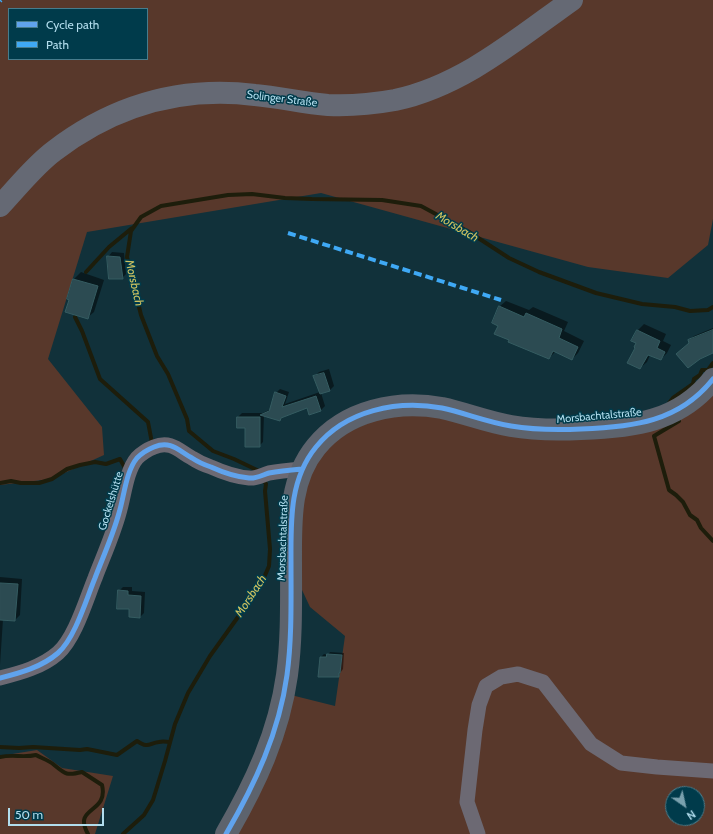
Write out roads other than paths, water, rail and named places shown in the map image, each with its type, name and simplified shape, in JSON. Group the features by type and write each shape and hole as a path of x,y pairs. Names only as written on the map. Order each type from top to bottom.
{"main road":[{"name":"Solinger Straße","path":"0,206 53,152 87,129 107,118 133,107 181,95 224,92 348,105 393,100 412,96 447,83 470,71 572,0"},
{"name":"Morsbachtalstraße","path":"226,834 247,797 264,758 275,729 282,702 289,653 292,516 294,492 302,469 317,446 334,430 356,417 386,407 411,405 438,408 510,426 541,430 623,426 650,421 674,412 697,396 713,379"}],"street":[{"name":"Gockelshütte","path":"0,678 22,672 52,658 59,652 68,640 76,625 112,534 119,515 130,471 137,458 154,447 167,444 174,446 193,459 212,468 241,477 250,478 302,469"},
{"path":"478,834 467,802 475,730 479,705 486,686 501,677 518,674 543,682 591,744 621,763 713,771"}],"waterway":[{"name":"Morsbach","path":"259,471 213,451 189,431 187,419 168,374 157,356 141,315 127,257 131,231 141,217 161,206 228,195 252,194 285,198 382,200 421,206 469,232 509,258 539,272 596,293 642,304 675,307 690,311 708,310 713,307"},
{"path":"86,272 109,247 132,228"},
{"path":"75,317 82,331 100,379 148,422 152,443 150,444"},
{"path":"669,403 673,398 693,384 694,379 700,375 702,370 708,370 713,363"},
{"path":"679,421 654,436 669,490 683,502 690,515 697,520 701,528 713,541"},
{"path":"0,483 11,481 21,483 39,483 52,479 67,469 95,462 106,464 120,459 125,468 127,465"},
{"name":"Morsbach","path":"123,834 144,815 153,800 175,724 188,693 210,656 263,580 269,566 270,549 265,491 266,484 263,479"},
{"path":"0,747 87,749 117,755 137,741 144,745 170,742"},
{"path":"0,757 36,755 66,773 72,774 82,772 102,785 103,794 101,801 87,814 84,819 84,825 88,834"}]}
